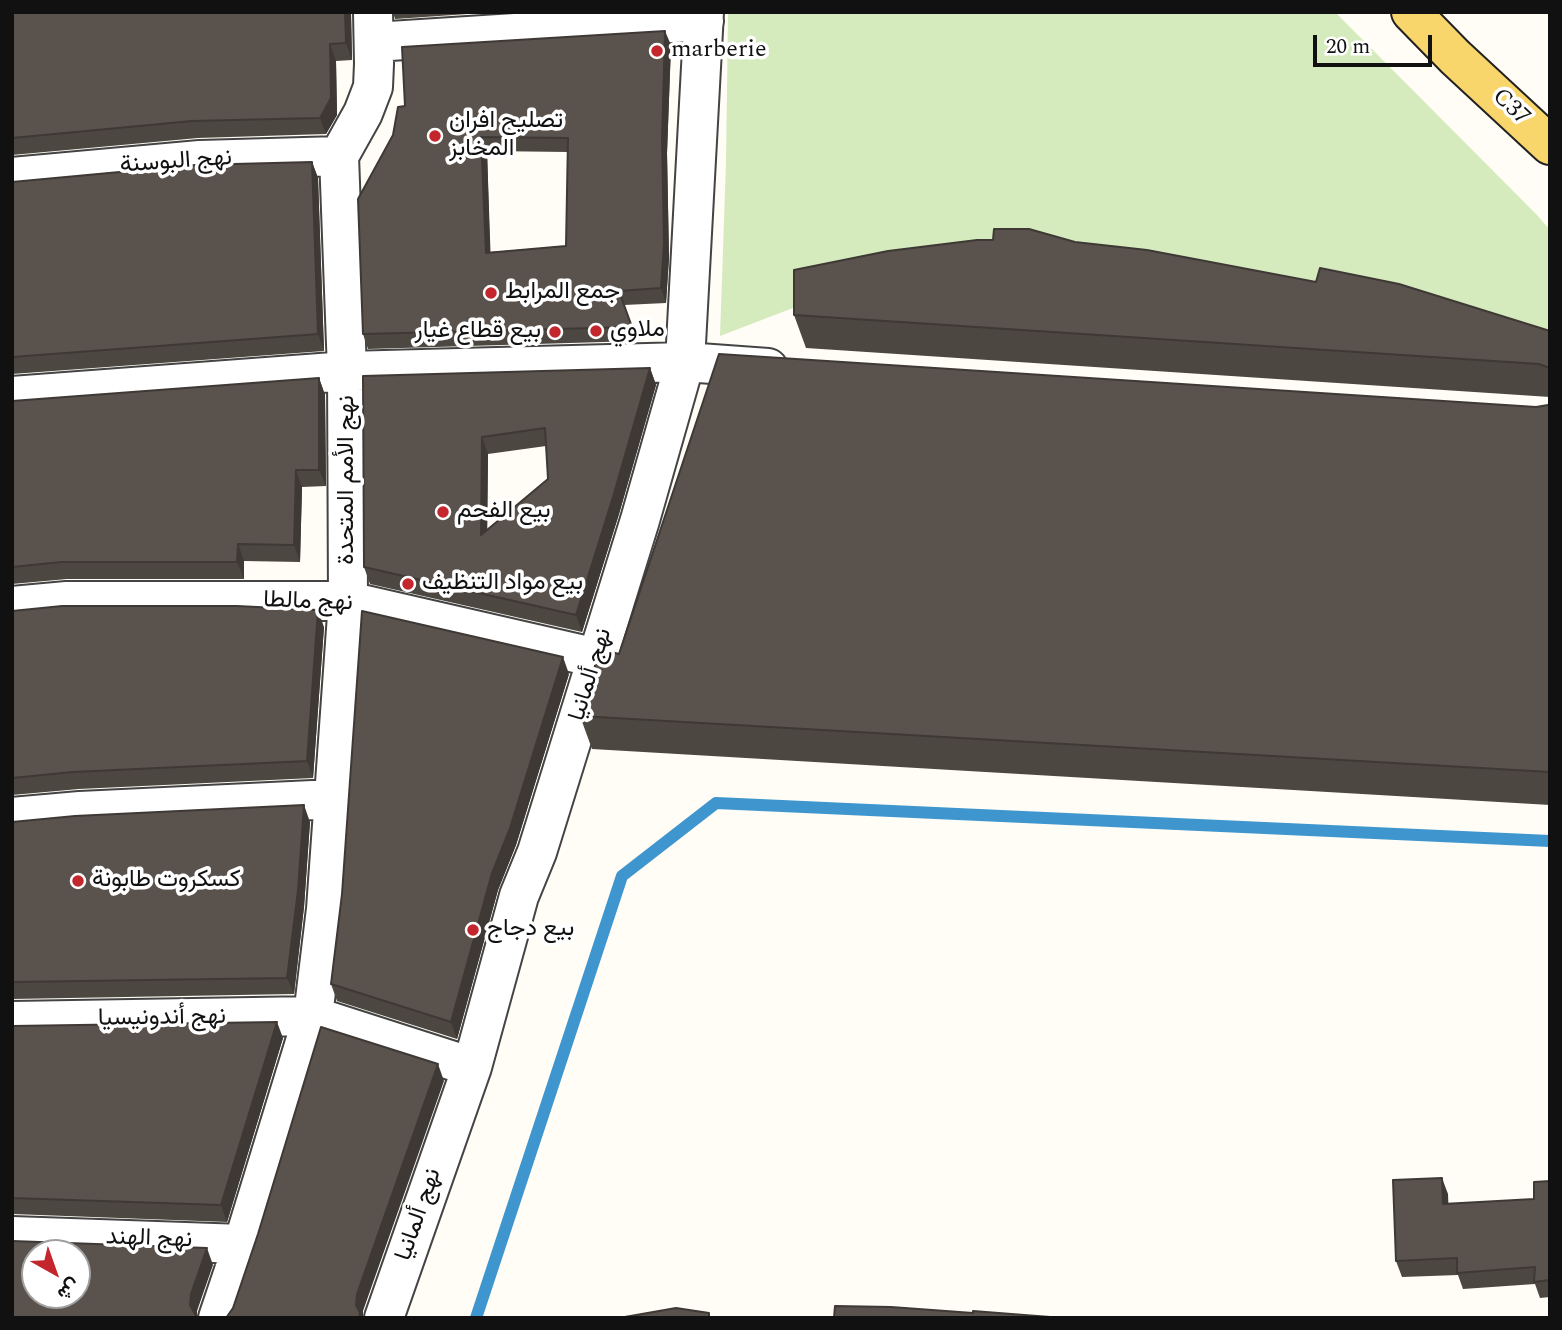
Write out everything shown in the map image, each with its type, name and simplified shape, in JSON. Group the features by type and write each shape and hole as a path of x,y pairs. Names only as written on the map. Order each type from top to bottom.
{"main road":[{"name":"C37","path":"1411,12 1550,145"}],"street":[{"path":"339,156 363,113 373,88 373,27 704,16"},
{"name":"نهج ألمانيا","path":"384,1318 472,1067 519,896 537,852 640,520 685,362 704,16"},
{"name":"نهج البوسنة","path":"12,177 200,160 339,156"},
{"name":"نهج الأمم المتحدة","path":"218,1318 313,1016 326,909 348,601 347,371 339,156"},
{"path":"12,396 347,371 685,362 796,370"},
{"name":"نهج مالطا","path":"12,606 67,601 348,601 597,658"},
{"path":"12,817 80,811 334,799"},
{"name":"نهج أندونيسيا","path":"12,1021 313,1016 472,1067"},
{"name":"نهج الهند","path":"12,1236 243,1244"}],"green space":[{"path":"728,12 1335,12 1550,230 1550,361 806,303 720,336"}],"building":[{"path":"12,12 345,12 346,43 330,44 331,98 320,118 192,121 12,138"},
{"path":"665,31 662,139 664,243 661,288 619,291 632,327 363,334 358,199 393,135 398,107 405,106 402,47","holes":["481,137 568,138 566,246 486,253"]},
{"path":"312,162 318,334 12,357 12,182 195,165"},
{"path":"994,229 1029,229 1075,242 1147,250 1316,282 1320,268 1399,284 1550,331 1550,368 1539,364 794,315 794,270 888,251 993,240"},
{"path":"719,354 1536,407 1550,403 1550,772 580,716 600,649 619,654"},
{"path":"650,368 576,615 364,567 363,376","holes":["545,428 548,479 481,535 482,437"]},
{"path":"319,378 319,470 296,470 294,545 238,544 237,562 61,562 12,567 12,401"},
{"path":"62,606 237,606 318,610 307,761 73,772 12,778 12,611"},
{"path":"362,611 563,657 510,828 492,873 451,1022 331,984 342,894"},
{"path":"304,805 298,890 287,978 12,982 12,822 75,816"},
{"path":"277,1022 221,1205 12,1198 12,1026"},
{"path":"321,1027 438,1064 357,1294 359,1318 226,1318 233,1308 258,1234"},
{"path":"1442,1178 1443,1204 1534,1199 1534,1182 1550,1181 1550,1280 1534,1282 1535,1267 1457,1273 1457,1258 1396,1261 1393,1180"},
{"path":"12,1241 21,1241 21,1309 91,1309 91,1244 207,1248 191,1294 190,1305 199,1318 12,1318"},
{"path":"835,1306 973,1311 1063,1318 834,1318"},
{"path":"676,1308 709,1313 709,1318 619,1318"}],"waterway":[{"path":"476,1318 622,876 716,803 1550,841"}],"place":[{"name":"marberie","path":"657,51"},
{"name":"تصليح افران المخابز","path":"435,136"},
{"name":"جمع المرابط","path":"491,293"},
{"name":"ملاوي","path":"596,331"},
{"name":"بيع قطاع غيار","path":"555,332"},
{"name":"بيع الفحم","path":"443,512"},
{"name":"بيع مواد التنظيف","path":"408,584"},
{"name":"كسكروت طابونة","path":"78,881"},
{"name":"بيع دجاج","path":"473,930"}]}
